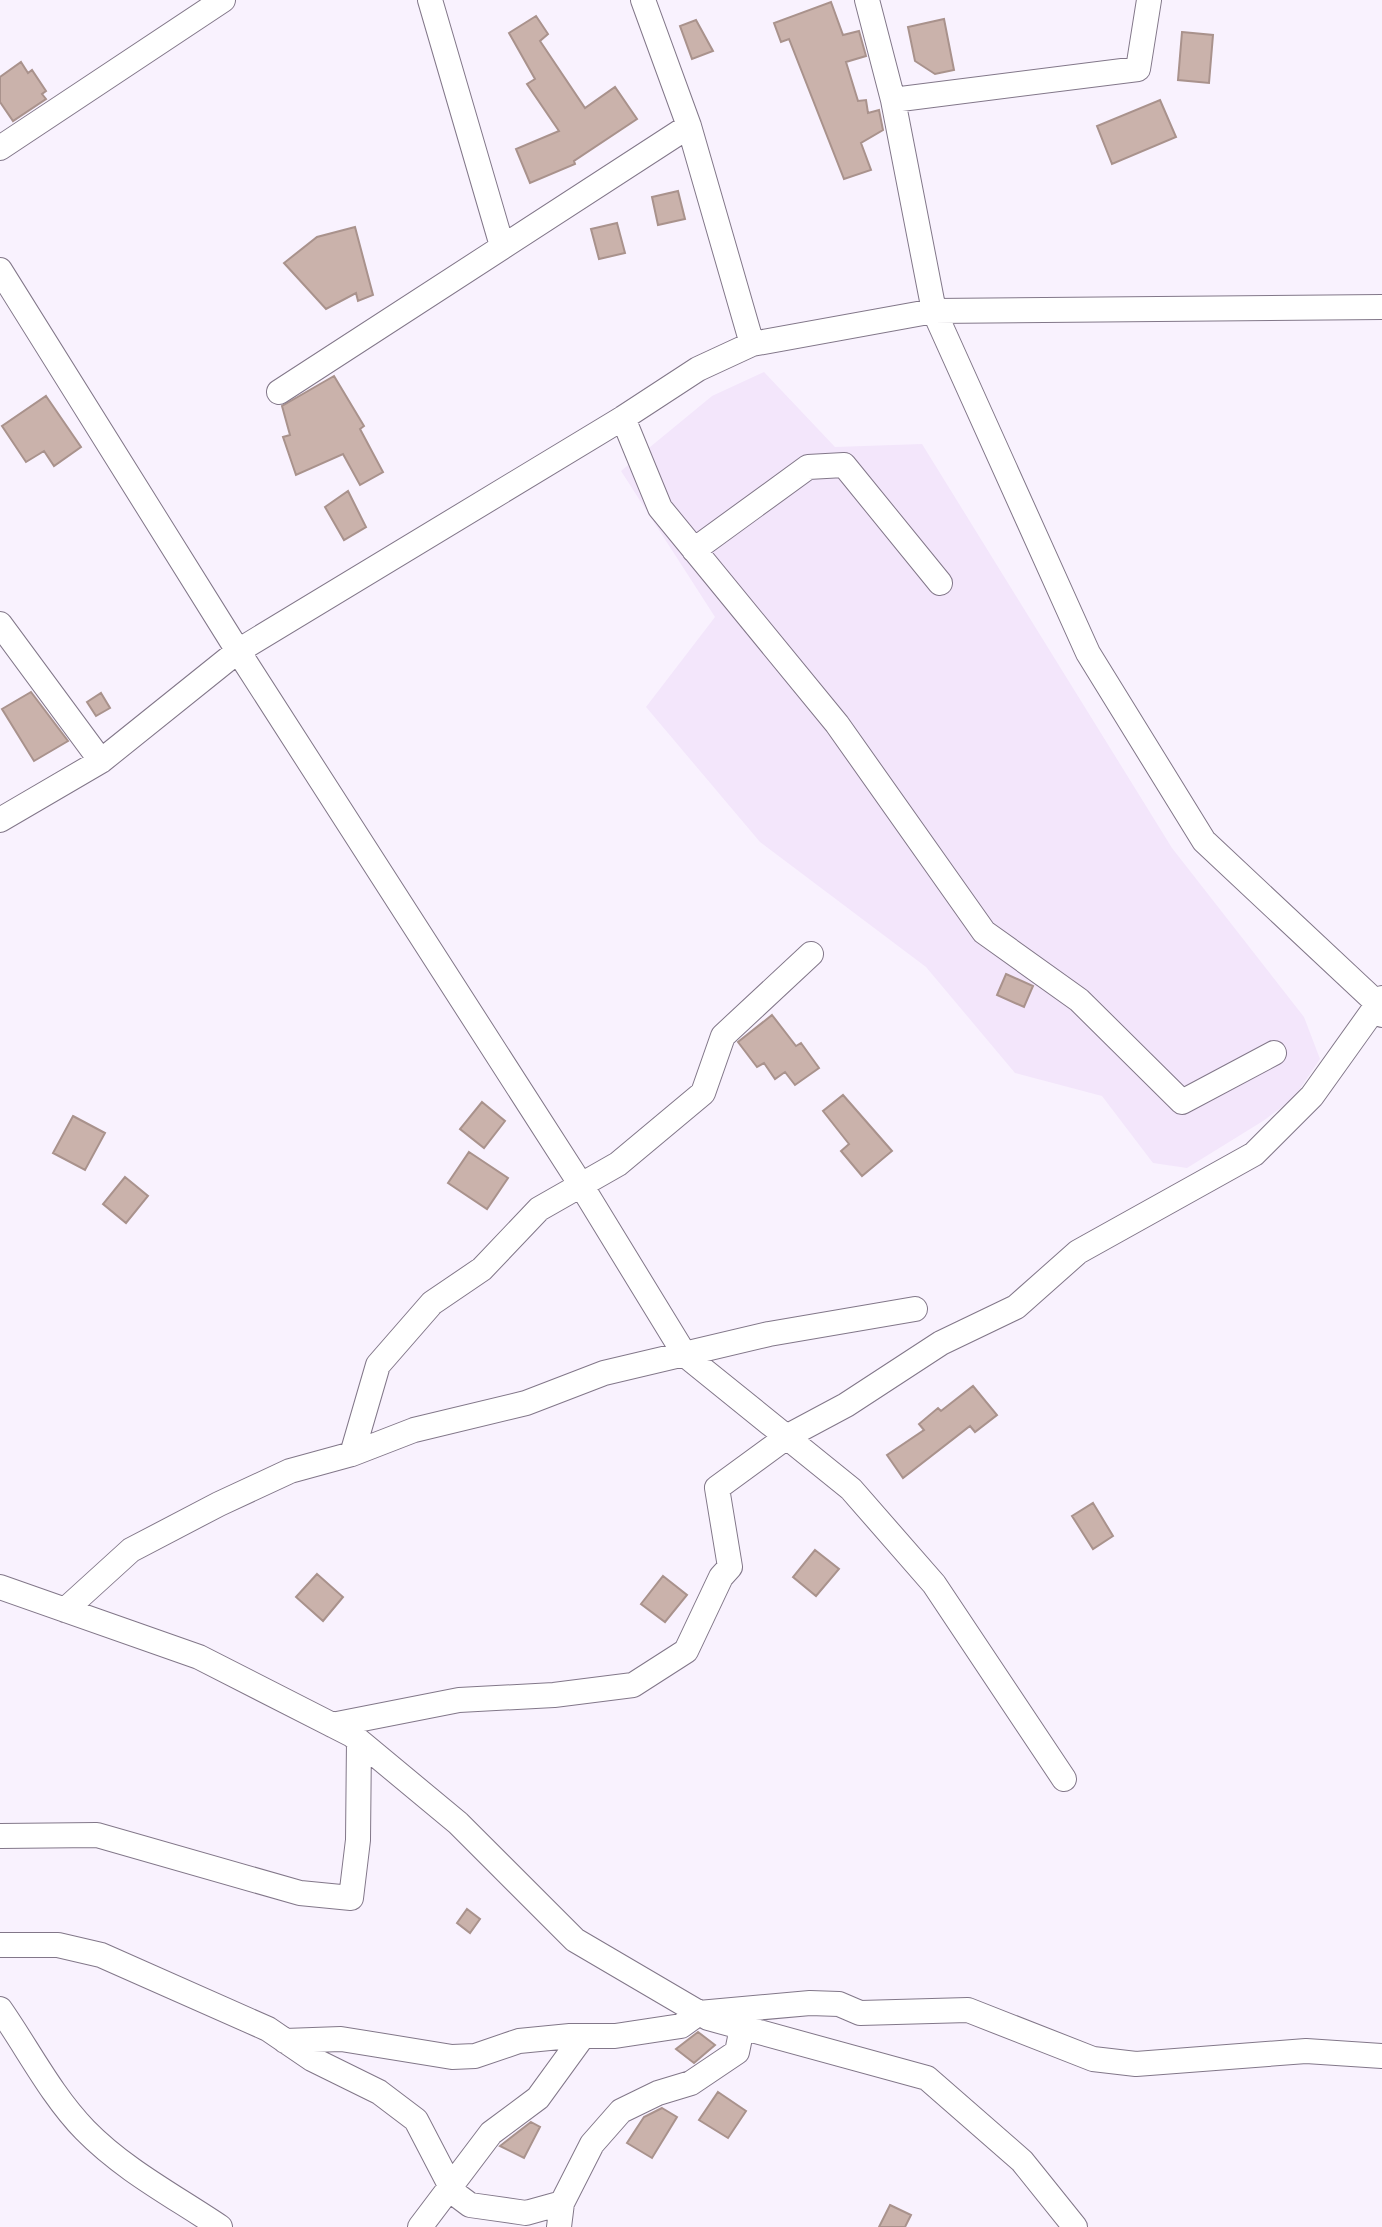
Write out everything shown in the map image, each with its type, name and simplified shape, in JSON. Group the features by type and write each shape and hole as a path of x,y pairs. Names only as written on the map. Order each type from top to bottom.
{"street":[{"path":"0,148 223,0"},
{"path":"430,0 502,246"},
{"path":"643,0 689,126 752,344"},
{"path":"332,1725 459,1700 554,1695 633,1685 686,1651 721,1577 730,1567 717,1488 788,1436 846,1405 941,1343 1016,1307 1078,1252 1254,1154 1312,1096 1381,1006 1204,841 1088,653 934,311 893,100 867,0"},
{"path":"893,100 1138,69 1149,0"},
{"path":"279,392 689,126"},
{"path":"0,270 238,651 581,1185 685,1355 851,1489 934,1584 1064,1779"},
{"path":"0,820 101,761 238,651 623,418 698,369 752,344 934,311 1382,307"},
{"path":"623,418 660,508 837,724 984,932 1079,1000 1182,1102 1274,1053"},
{"path":"694,550 808,467 844,465 940,583"},
{"path":"0,624 101,761"},
{"path":"352,1454 378,1365 432,1303 482,1269 539,1209 618,1164 703,1093 723,1036 811,954"},
{"path":"65,1610 131,1550 290,1471 352,1454 414,1430 526,1403 604,1373 769,1334 915,1309"},
{"path":"0,1587 199,1657 359,1741 458,1823 575,1940 699,2013 742,2028 927,2078 1022,2161 1075,2227"},
{"path":"0,1601 24,1596"},
{"path":"0,1836 97,1835 300,1893 351,1898 358,1840 359,1741"},
{"path":"0,1945 58,1945 101,1955 268,2029 312,2059 379,2092 416,2120 451,2187 470,2205 497,2211 560,2215 592,2144 621,2111 658,2093 691,2083 737,2052 742,2028"},
{"path":"285,2041 341,2039 452,2057 475,2056 519,2041 615,2036 681,2026 699,2013 810,2003 839,2004 860,2013 968,2010 1093,2059 1136,2064 1306,2051 1382,2056"},
{"path":"0,2009 59,2098 86,2132 156,2188 220,2227"},
{"path":"420,2227 491,2133 538,2098 583,2036"}],"shaded area":[{"path":"764,372 835,447 922,444 1172,848 1304,1017 1320,1059 1293,1099 1187,1168 1153,1163 1102,1096 1015,1073 926,967 760,842 646,707 715,617 621,471 712,396"}],"building":[{"path":"831,2 843,35 859,31 866,56 846,62 858,101 866,100 868,113 879,110 883,130 861,143 871,170 844,179 789,39 781,42 774,23"},
{"path":"536,16 548,34 540,41 585,108 615,87 637,119 574,161 575,164 530,183 516,149 559,131 527,84 535,79 509,33"},
{"path":"944,19 954,70 935,74 915,61 908,27"},
{"path":"696,20 713,51 692,59 680,26"},
{"path":"1182,32 1213,35 1209,83 1178,80"},
{"path":"21,62 28,73 32,70 46,91 42,94 46,99 13,121 0,102 0,77"},
{"path":"1160,100 1176,137 1112,164 1097,126"},
{"path":"678,191 685,219 658,225 652,197"},
{"path":"617,223 625,253 599,259 591,229"},
{"path":"355,227 373,295 358,301 356,293 326,309 284,263 317,237"},
{"path":"334,376 364,426 360,429 383,472 360,485 343,454 296,475 283,437 290,435 282,406"},
{"path":"46,396 81,447 54,466 44,451 26,462 2,426"},
{"path":"348,491 366,527 344,540 325,507"},
{"path":"31,692 68,741 34,761 2,709"},
{"path":"101,693 110,708 96,716 87,702"},
{"path":"1006,974 1033,986 1024,1007 997,995"},
{"path":"772,1015 796,1046 801,1043 819,1068 795,1085 785,1072 775,1079 764,1063 757,1067 738,1042"},
{"path":"843,1095 892,1151 862,1176 841,1151 849,1144 823,1111"},
{"path":"482,1102 505,1121 484,1148 460,1129"},
{"path":"73,1116 105,1133 85,1170 53,1153"},
{"path":"469,1152 508,1178 487,1209 448,1183"},
{"path":"125,1177 148,1196 126,1223 103,1204"},
{"path":"973,1386 997,1415 975,1432 970,1426 903,1478 887,1455 924,1430 919,1424 938,1408 941,1411"},
{"path":"1093,1503 1113,1536 1093,1549 1072,1516"},
{"path":"815,1550 839,1569 816,1596 793,1577"},
{"path":"317,1574 343,1597 323,1621 296,1597"},
{"path":"663,1576 687,1595 665,1622 641,1604"},
{"path":"467,1909 480,1919 470,1933 457,1923"},
{"path":"698,2032 715,2045 694,2063 676,2049"},
{"path":"718,2092 746,2111 728,2138 699,2120"},
{"path":"662,2108 677,2117 652,2158 627,2143 644,2117"},
{"path":"531,2122 540,2127 524,2158 500,2146"},
{"path":"890,2205 911,2215 905,2227 879,2227"}]}
